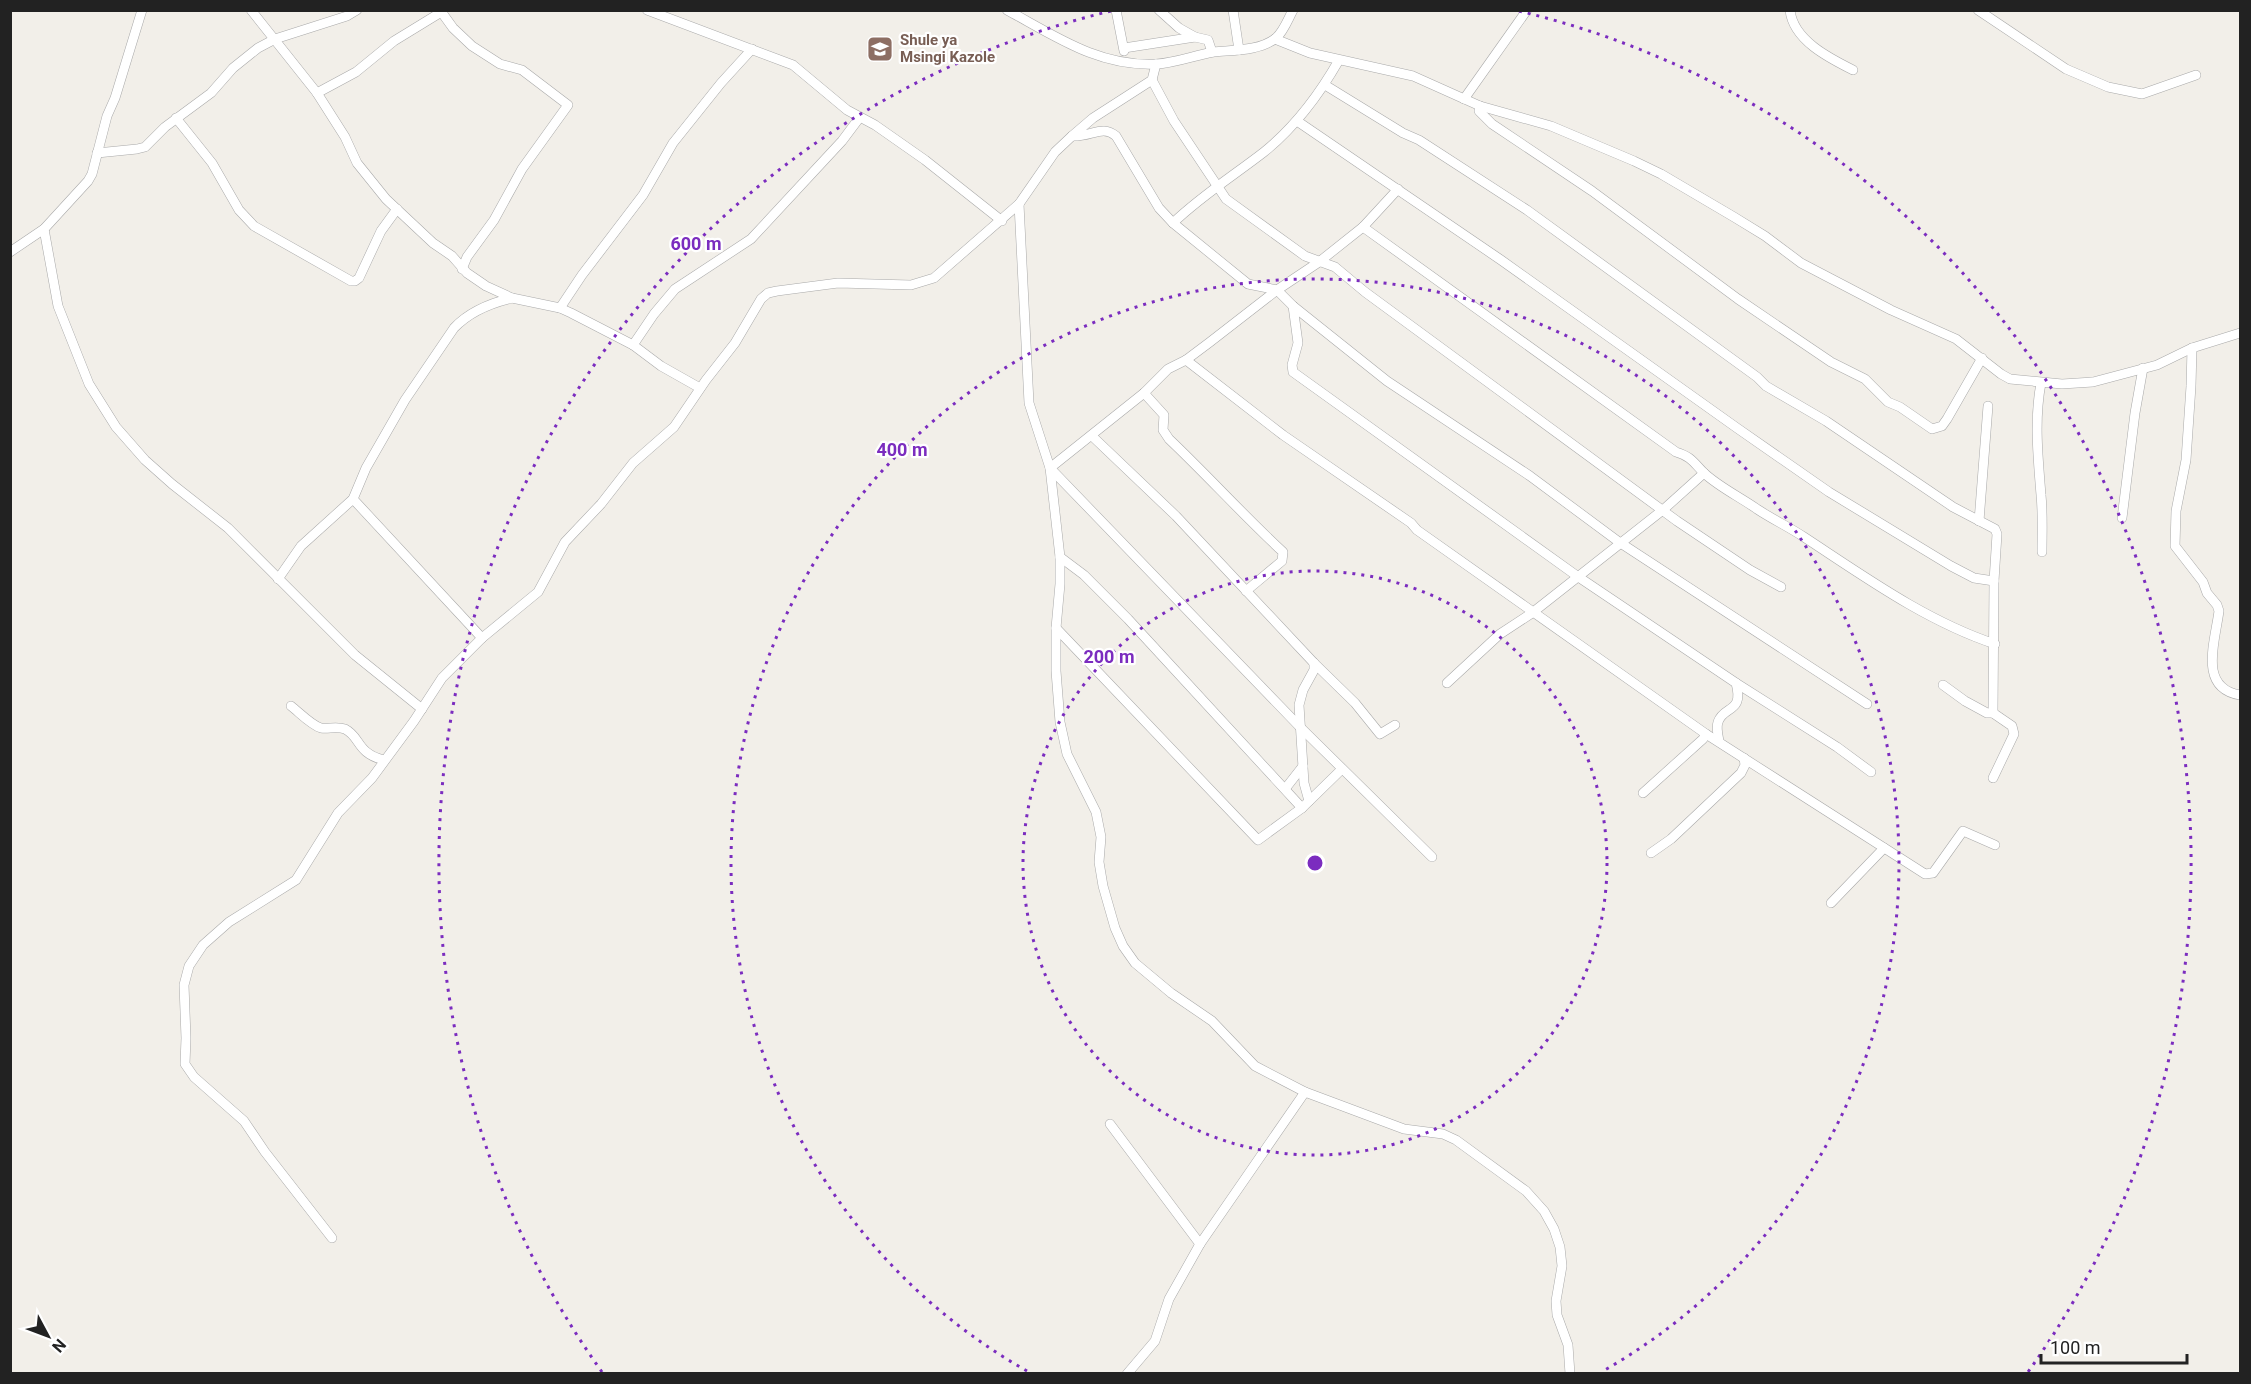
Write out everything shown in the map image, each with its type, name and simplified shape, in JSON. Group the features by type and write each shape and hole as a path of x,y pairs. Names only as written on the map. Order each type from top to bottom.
{"street":[{"path":"10,252 44,229 88,181 142,10"},
{"path":"251,10 317,93 342,131 362,170 397,209 433,243 452,256 462,269 486,286 512,298 560,308 633,345 661,366 700,388"},
{"path":"97,153 142,148 176,118 211,93 251,53 275,39 347,16 357,10"},
{"path":"647,10 793,64 847,110 925,160 1002,221"},
{"path":"1007,10 1069,45 1094,56 1121,63 1156,64 1212,52 1239,50 1275,39 1310,53 1413,76 1480,106 1551,126 1661,174 1765,236 1801,263 1891,310 1956,339 2010,379 2062,384 2093,382 2157,365 2192,348 2241,333"},
{"path":"1116,10 1124,48 1121,63"},
{"path":"1159,10 1179,28 1195,37 1208,40 1212,52"},
{"path":"1233,10 1239,50"},
{"path":"1275,39 1293,10"},
{"path":"1464,99 1527,10"},
{"path":"1790,10 1795,28 1813,45 1853,70"},
{"path":"1978,10 2066,69 2108,87 2142,94 2196,75"},
{"path":"317,93 356,72 394,41 442,11 472,46 500,64 522,70 568,105 522,169 494,220 467,257 462,269"},
{"path":"1124,48 1195,37"},
{"path":"560,308 582,275 643,195 673,143 721,83 752,49"},
{"path":"1173,223 1216,186 1264,152 1297,122 1325,85 1339,60"},
{"path":"1156,64 1152,80 1174,121 1226,199 1305,256 1335,267 1484,379 1664,509 1677,521 1781,587"},
{"path":"332,1238 265,1152 244,1121 185,1065 184,979 197,952 229,922 296,879 343,806 365,786 442,678 482,638 538,592 566,542 601,504 633,463 674,427 700,388 735,343 761,299 768,293 838,282 872,285 920,284 940,273 1019,204 1055,152 1072,136 1093,118 1152,80"},
{"path":"1325,85 1403,133 1419,140 1527,210 1749,371 1766,386 1826,421 1953,507 1992,526 1997,534 1994,581 1993,713"},
{"path":"1480,106 1479,111 1492,123 1592,191 1747,305 1831,362 1864,379 1888,402 1900,407 1932,429 1942,426 1947,419 1982,358"},
{"path":"633,345 675,290 751,239 842,141 860,117"},
{"path":"176,118 212,162 239,210 254,226 351,281 355,282 359,278 381,231 397,209"},
{"path":"1297,122 1398,189 1829,492 1951,567 1974,578 1994,581"},
{"path":"1072,136 1085,137 1105,129 1110,131 1116,136 1159,208 1173,223 1248,284 1277,290 1293,306 1387,381 1530,476 1619,542 1866,704"},
{"path":"1050,468 1144,393 1168,369 1186,360 1363,227 1398,189"},
{"path":"1019,204 1024,263 1029,403 1050,468 1060,557 1056,628 1056,671 1060,722 1067,754 1096,812 1101,837 1099,862 1103,886 1115,928 1123,946 1135,963 1147,974 1212,1021 1255,1065 1305,1092 1404,1129 1443,1134 1456,1140 1526,1191 1544,1211 1554,1229 1560,1247 1560,1279 1556,1291 1557,1315 1568,1345 1570,1374"},
{"path":"1363,227 1676,452 1694,460 1704,473 1872,582 1967,634 1995,644"},
{"path":"44,229 58,306 89,384 116,427 145,460 228,528 355,655 422,709"},
{"path":"278,579 301,546 353,499 366,468 405,400 454,328 489,305 512,298"},
{"path":"1293,306 1298,343 1292,366 1293,372 1577,576 1736,683 1837,747 1870,772"},
{"path":"2192,348 2186,460 2176,511 2175,546 2203,582 2207,593 2219,611 2212,665 2214,676 2219,686 2228,693 2241,695"},
{"path":"1186,360 1282,435 1411,523 1417,530 1532,613 1706,734 1928,875 1933,873 1964,831 1995,845"},
{"path":"2122,518 2143,368"},
{"path":"2041,383 2037,435 2042,497 2042,552"},
{"path":"1144,393 1164,415 1163,430 1169,439 1215,483 1240,513 1283,552 1282,561 1246,591"},
{"path":"1979,521 1988,406"},
{"path":"1092,436 1176,516 1314,663 1355,703 1380,734 1395,725"},
{"path":"1050,468 1300,727 1432,857"},
{"path":"1447,683 1500,634 1532,613 1619,542 1664,509 1704,473"},
{"path":"353,499 482,638"},
{"path":"1060,557 1084,575 1128,619 1285,789 1306,804"},
{"path":"1056,628 1065,635 1143,722 1258,840 1306,804 1342,769"},
{"path":"1306,804 1300,697 1314,670 1314,663"},
{"path":"1719,741 1717,726 1719,719 1735,705 1738,699 1736,683"},
{"path":"1943,685 1981,710 1993,713 2012,726 2014,735 1993,778"},
{"path":"291,706 322,728 338,728 348,731 368,755 384,760"},
{"path":"1643,793 1706,734"},
{"path":"1651,853 1671,839 1729,784 1745,765 1744,758"},
{"path":"1285,789 1303,766"},
{"path":"1831,903 1884,848"},
{"path":"1127,1374 1155,1341 1169,1299 1200,1244 1305,1092"},
{"path":"1110,1124 1200,1244"}],"place":[{"name":"Shule ya Msingi Kazole","path":"880,49"}]}
